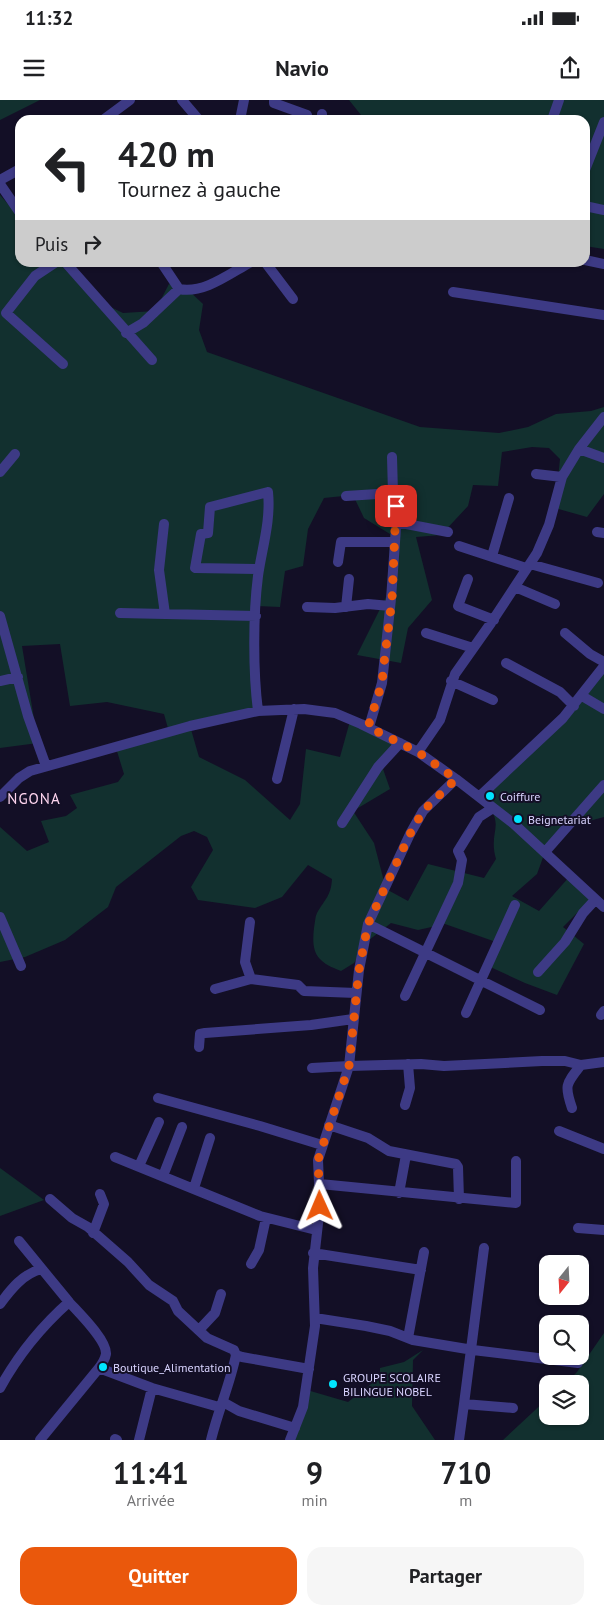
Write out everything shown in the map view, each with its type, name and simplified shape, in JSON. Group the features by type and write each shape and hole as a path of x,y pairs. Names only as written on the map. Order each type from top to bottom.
{"street":[{"path":"110,115 130,100"},
{"path":"182,100 195,115"},
{"path":"241,115 244,100"},
{"path":"274,100 274,103 308,115"},
{"path":"554,115 559,100"},
{"path":"590,157 604,122"},
{"path":"0,180 15,172"},
{"path":"0,184 15,206"},
{"path":"590,207 604,210"},
{"path":"590,261 604,264"},
{"path":"48,267 35,276 6,313 63,364"},
{"path":"69,267 152,360"},
{"path":"164,267 179,290"},
{"path":"126,333 144,323 179,290 190,291 204,288 242,267"},
{"path":"269,267 293,299"},
{"path":"453,292 604,315"},
{"path":"418,752 440,720 451,681 494,620 528,566 549,525 562,477 579,449 604,417"},
{"path":"579,449 604,458"},
{"path":"0,472 15,454"},
{"path":"368,727 382,683 390,606 393,542 396,522 392,457"},
{"path":"536,474 562,477"},
{"path":"258,711 256,691 256,616 259,569 269,513 268,492 210,506 208,533 201,534 195,568 259,569"},
{"path":"346,496 393,493"},
{"path":"492,556 508,498"},
{"path":"396,522 448,532"},
{"path":"164,524 160,570 165,614"},
{"path":"338,562 341,542 393,542"},
{"path":"459,546 528,566 598,583"},
{"path":"346,607 349,579"},
{"path":"468,580 458,606 494,620"},
{"path":"515,587 555,604"},
{"path":"307,607 346,607 368,604 390,606"},
{"path":"120,612 256,616"},
{"path":"0,616 28,716 46,766"},
{"path":"426,633 473,648"},
{"path":"480,796 535,746 574,706 604,664 565,633"},
{"path":"506,663 560,692 574,706"},
{"path":"0,681 18,677"},
{"path":"451,681 493,700"},
{"path":"582,696 604,709"},
{"path":"277,779 294,709"},
{"path":"0,797 30,771 190,726 258,711 294,709 335,713 418,752 480,796 545,852 604,907"},
{"path":"342,823 378,767 400,743"},
{"path":"290,1440 303,1407 315,1318 313,1253 320,1206 318,1160 349,1066 356,993 368,924 410,834 423,811 456,779"},
{"path":"545,852 604,785"},
{"path":"405,996 423,953 458,883 462,860 458,851 479,817 493,808"},
{"path":"538,972 595,900"},
{"path":"466,1013 515,904"},
{"path":"0,917 21,966"},
{"path":"250,922 244,962 251,979"},
{"path":"368,924 480,982 540,1010"},
{"path":"215,988 251,979 298,985 304,991 356,993"},
{"path":"199,1047 200,1034 205,1033 310,1025 353,1019"},
{"path":"312,1068 408,1064 444,1066 542,1061 565,1061 581,1065 604,1062"},
{"path":"405,1105 410,1088 408,1064"},
{"path":"572,1108 566,1085 581,1065"},
{"path":"158,1098 260,1126 322,1146"},
{"path":"139,1166 159,1122"},
{"path":"329,1125 368,1138 390,1151 456,1164 458,1167 459,1199"},
{"path":"163,1176 182,1128"},
{"path":"559,1131 604,1149"},
{"path":"194,1188 210,1138"},
{"path":"399,1193 406,1155"},
{"path":"115,1157 266,1218 316,1230"},
{"path":"320,1184 459,1199 516,1203 516,1161"},
{"path":"93,1233 104,1204 100,1194"},
{"path":"50,1199 128,1262 148,1285 173,1301 178,1311 207,1338 234,1350 236,1355 211,1440"},
{"path":"251,1264 259,1250 266,1218"},
{"path":"578,1228 604,1230"},
{"path":"19,1240 104,1345 105,1356 99,1368 40,1440"},
{"path":"459,1440 473,1350 484,1248"},
{"path":"408,1338 424,1252"},
{"path":"313,1253 421,1270"},
{"path":"0,1302 20,1280 32,1271 41,1269"},
{"path":"199,1330 215,1313 221,1294"},
{"path":"0,1388 34,1339 68,1302"},
{"path":"315,1318 390,1331 408,1338 473,1350 539,1358"},
{"path":"236,1355 266,1363 309,1369"},
{"path":"99,1368 152,1388 221,1404 295,1428"},
{"path":"139,1440 152,1388"},
{"path":"464,1404 513,1408"}],"green space":[{"path":"0,100 40,100 0,120"},
{"path":"349,100 604,100 604,249 590,247 590,115 361,115"},
{"path":"0,195 15,212 15,267 63,267 92,298 123,313 155,311 169,284 186,288 203,304 199,330 207,352 420,427 499,433 528,427 556,414 591,411 604,407 604,494 587,517 555,508 560,459 549,448 532,447 502,452 498,486 473,485 468,506 441,535 416,537 432,600 408,628 401,663 357,655 389,591 390,534 364,518 353,495 324,498 308,529 303,566 285,571 280,607 257,606 258,711 190,726 199,757 245,780 290,820 300,804 306,749 340,757 350,721 400,743 383,769 390,789 353,811 374,843 386,889 408,901 428,864 484,878 496,859 494,840 496,827 493,813 478,795 520,762 604,664 604,817 574,825 545,852 537,874 512,896 539,911 570,876 593,897 563,927 584,944 557,995 486,965 496,942 445,924 418,930 391,923 369,940 354,963 341,971 333,968 317,956 313,937 316,915 329,894 332,879 308,865 282,897 255,908 198,900 191,887 213,850 207,837 194,831 181,836 116,887 108,907 65,940 25,957 0,962 0,827 27,851 49,842 41,821 66,816 77,808 70,795 118,782 124,774 116,748 169,732 164,714 107,702 70,706 60,644 22,646 38,743 0,748"},
{"path":"0,1168 44,1200 0,1216"},
{"path":"604,1333 604,1440 503,1440 539,1406 539,1425 589,1425 589,1375 574,1375 582,1365 589,1365 589,1355"},
{"path":"423,1350 413,1360 412,1406 435,1440 290,1440 307,1390 348,1402 380,1377 380,1368 404,1362"}],"place":[{"name":"Coiffure","path":"490,796"},
{"name":"Beignetariat","path":"518,819"},
{"name":"Boutique_Alimentation","path":"103,1367"},
{"name":"GROUPE SCOLAIRE BILINGUE NOBEL","path":"333,1384"}],"district":[{"name":"NGONA","path":"34,798"}],"route":[{"path":"320,1206 318,1160 349,1066 359,970 368,924 410,834 423,811 456,779 418,752 368,727 382,683 392,599 396,506"}]}
